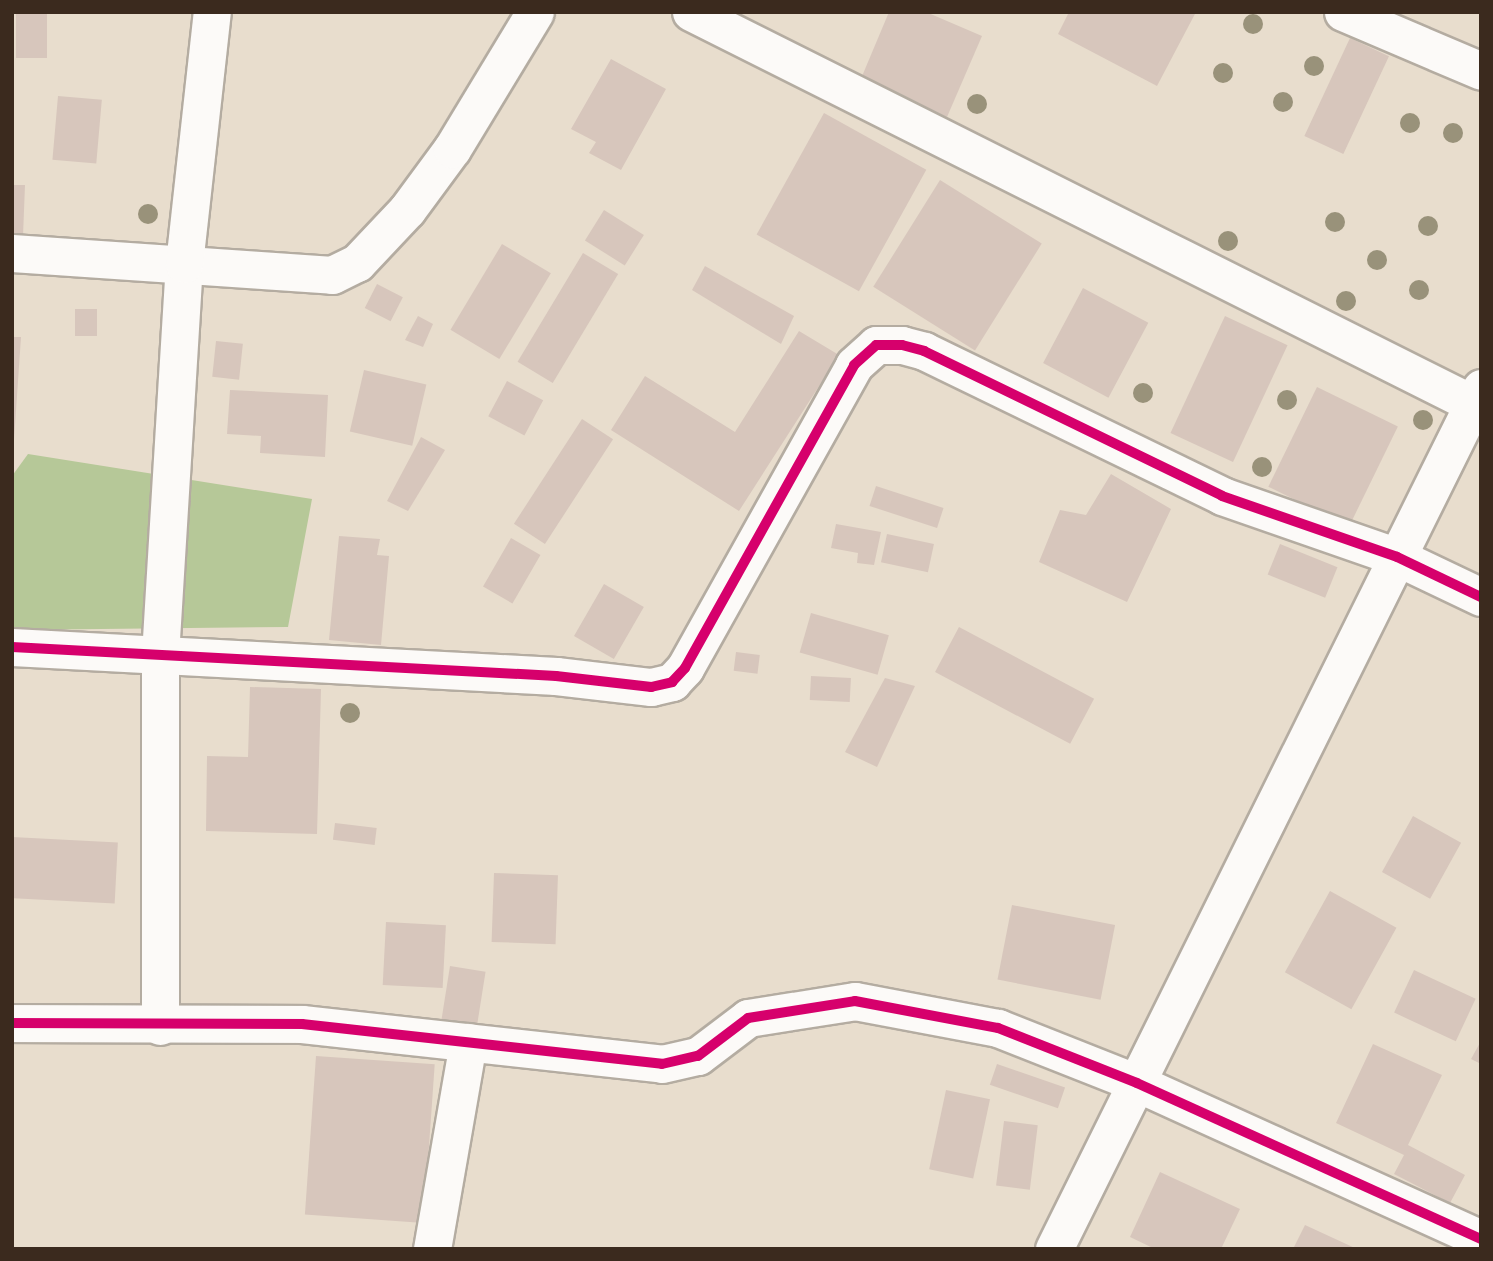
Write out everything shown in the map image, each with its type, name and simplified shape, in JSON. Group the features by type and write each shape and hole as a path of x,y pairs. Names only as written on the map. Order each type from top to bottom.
{"street":[{"path":"160,1026 160,655 184,264 212,12"},
{"path":"12,253 332,275 357,263 407,210 452,149 535,12"},
{"path":"691,12 1477,396 1054,1249"},
{"path":"1343,12 1481,71"},
{"path":"12,647 555,676 651,687 672,682 685,668 855,365 876,345 902,345 925,351 1222,496 1397,557 1481,597"},
{"path":"12,1023 160,1026 302,1024 662,1063 698,1056 748,1018 855,1001 998,1028 1136,1083 1481,1239 1476,1249"},
{"path":"432,1249 468,1042"}],"green space":[{"path":"28,454 312,499 288,627 12,630 12,476"}],"building":[{"path":"16,12 47,12 47,58 16,58"},
{"path":"889,12 926,12 982,36 947,117 860,81"},
{"path":"1069,12 1196,12 1157,86 1058,34"},
{"path":"1350,38 1389,56 1343,154 1304,136"},
{"path":"611,59 666,89 621,170 589,153 596,142 571,129"},
{"path":"58,96 102,100 96,164 52,160"},
{"path":"824,113 926,170 859,291 757,235"},
{"path":"940,180 1042,244 975,350 873,287"},
{"path":"12,185 25,185 23,236 12,236"},
{"path":"604,210 644,235 625,265 585,241"},
{"path":"502,244 551,273 499,359 450,330"},
{"path":"583,253 618,274 553,383 518,362"},
{"path":"705,266 794,316 781,344 692,290"},
{"path":"377,284 403,297 391,321 365,308"},
{"path":"1083,288 1148,323 1108,398 1043,363"},
{"path":"75,309 97,309 97,336 75,336"},
{"path":"418,316 433,324 423,347 405,340"},
{"path":"1225,316 1288,345 1233,462 1170,433"},
{"path":"799,331 839,355 739,511 611,430 645,376 735,432"},
{"path":"12,337 21,337 14,440 12,440"},
{"path":"216,341 243,344 239,380 212,377"},
{"path":"364,370 426,384 412,446 350,431"},
{"path":"507,381 543,400 524,436 488,416"},
{"path":"1317,387 1398,426 1349,526 1268,487"},
{"path":"230,390 328,395 325,457 260,453 261,436 227,434"},
{"path":"582,419 613,439 545,544 514,524"},
{"path":"421,437 445,450 408,511 387,501"},
{"path":"1111,474 1171,509 1127,602 1039,562 1060,510 1086,515"},
{"path":"876,486 944,508 937,528 870,506"},
{"path":"836,524 881,532 874,565 857,563 858,553 831,548"},
{"path":"887,534 934,544 928,572 881,562"},
{"path":"339,536 380,539 377,555 389,556 381,645 329,640"},
{"path":"511,538 540,555 512,603 483,586"},
{"path":"1280,544 1337,567 1325,598 1268,575"},
{"path":"604,584 644,607 614,659 574,636"},
{"path":"811,613 889,635 878,675 800,652"},
{"path":"959,627 1094,699 1070,744 935,672"},
{"path":"736,652 760,655 758,674 734,671"},
{"path":"811,676 851,678 850,702 810,700"},
{"path":"885,678 915,686 877,767 845,752"},
{"path":"250,687 321,689 317,834 206,831 207,756 248,757"},
{"path":"1413,816 1461,843 1430,899 1382,872"},
{"path":"335,823 377,828 375,845 333,840"},
{"path":"12,837 118,843 115,903 12,898"},
{"path":"494,873 558,875 556,944 492,942"},
{"path":"1330,891 1396,928 1351,1009 1285,972"},
{"path":"1012,905 1115,925 1101,1000 997,980"},
{"path":"386,922 446,925 443,988 383,985"},
{"path":"450,966 486,972 476,1032 440,1026"},
{"path":"1414,970 1476,999 1456,1041 1394,1013"},
{"path":"1481,1041 1481,1064 1471,1059"},
{"path":"1373,1044 1442,1075 1408,1145 1465,1175 1450,1203 1394,1174 1404,1155 1336,1123"},
{"path":"316,1056 435,1064 424,1223 305,1215"},
{"path":"997,1064 1065,1087 1058,1108 990,1085"},
{"path":"946,1090 990,1099 973,1179 929,1169"},
{"path":"1004,1121 1038,1125 1030,1190 996,1186"},
{"path":"1160,1172 1240,1209 1221,1249 1155,1249 1130,1237"},
{"path":"1305,1225 1357,1249 1293,1249"}],"cycle path":[{"path":"12,647 556,676 651,687 672,682 685,668 854,365 876,345 902,345 924,351 1222,496 1397,557 1481,597"},
{"path":"12,1023 302,1024 662,1064 698,1056 748,1018 855,1001 998,1028 1137,1083 1481,1239"}]}
